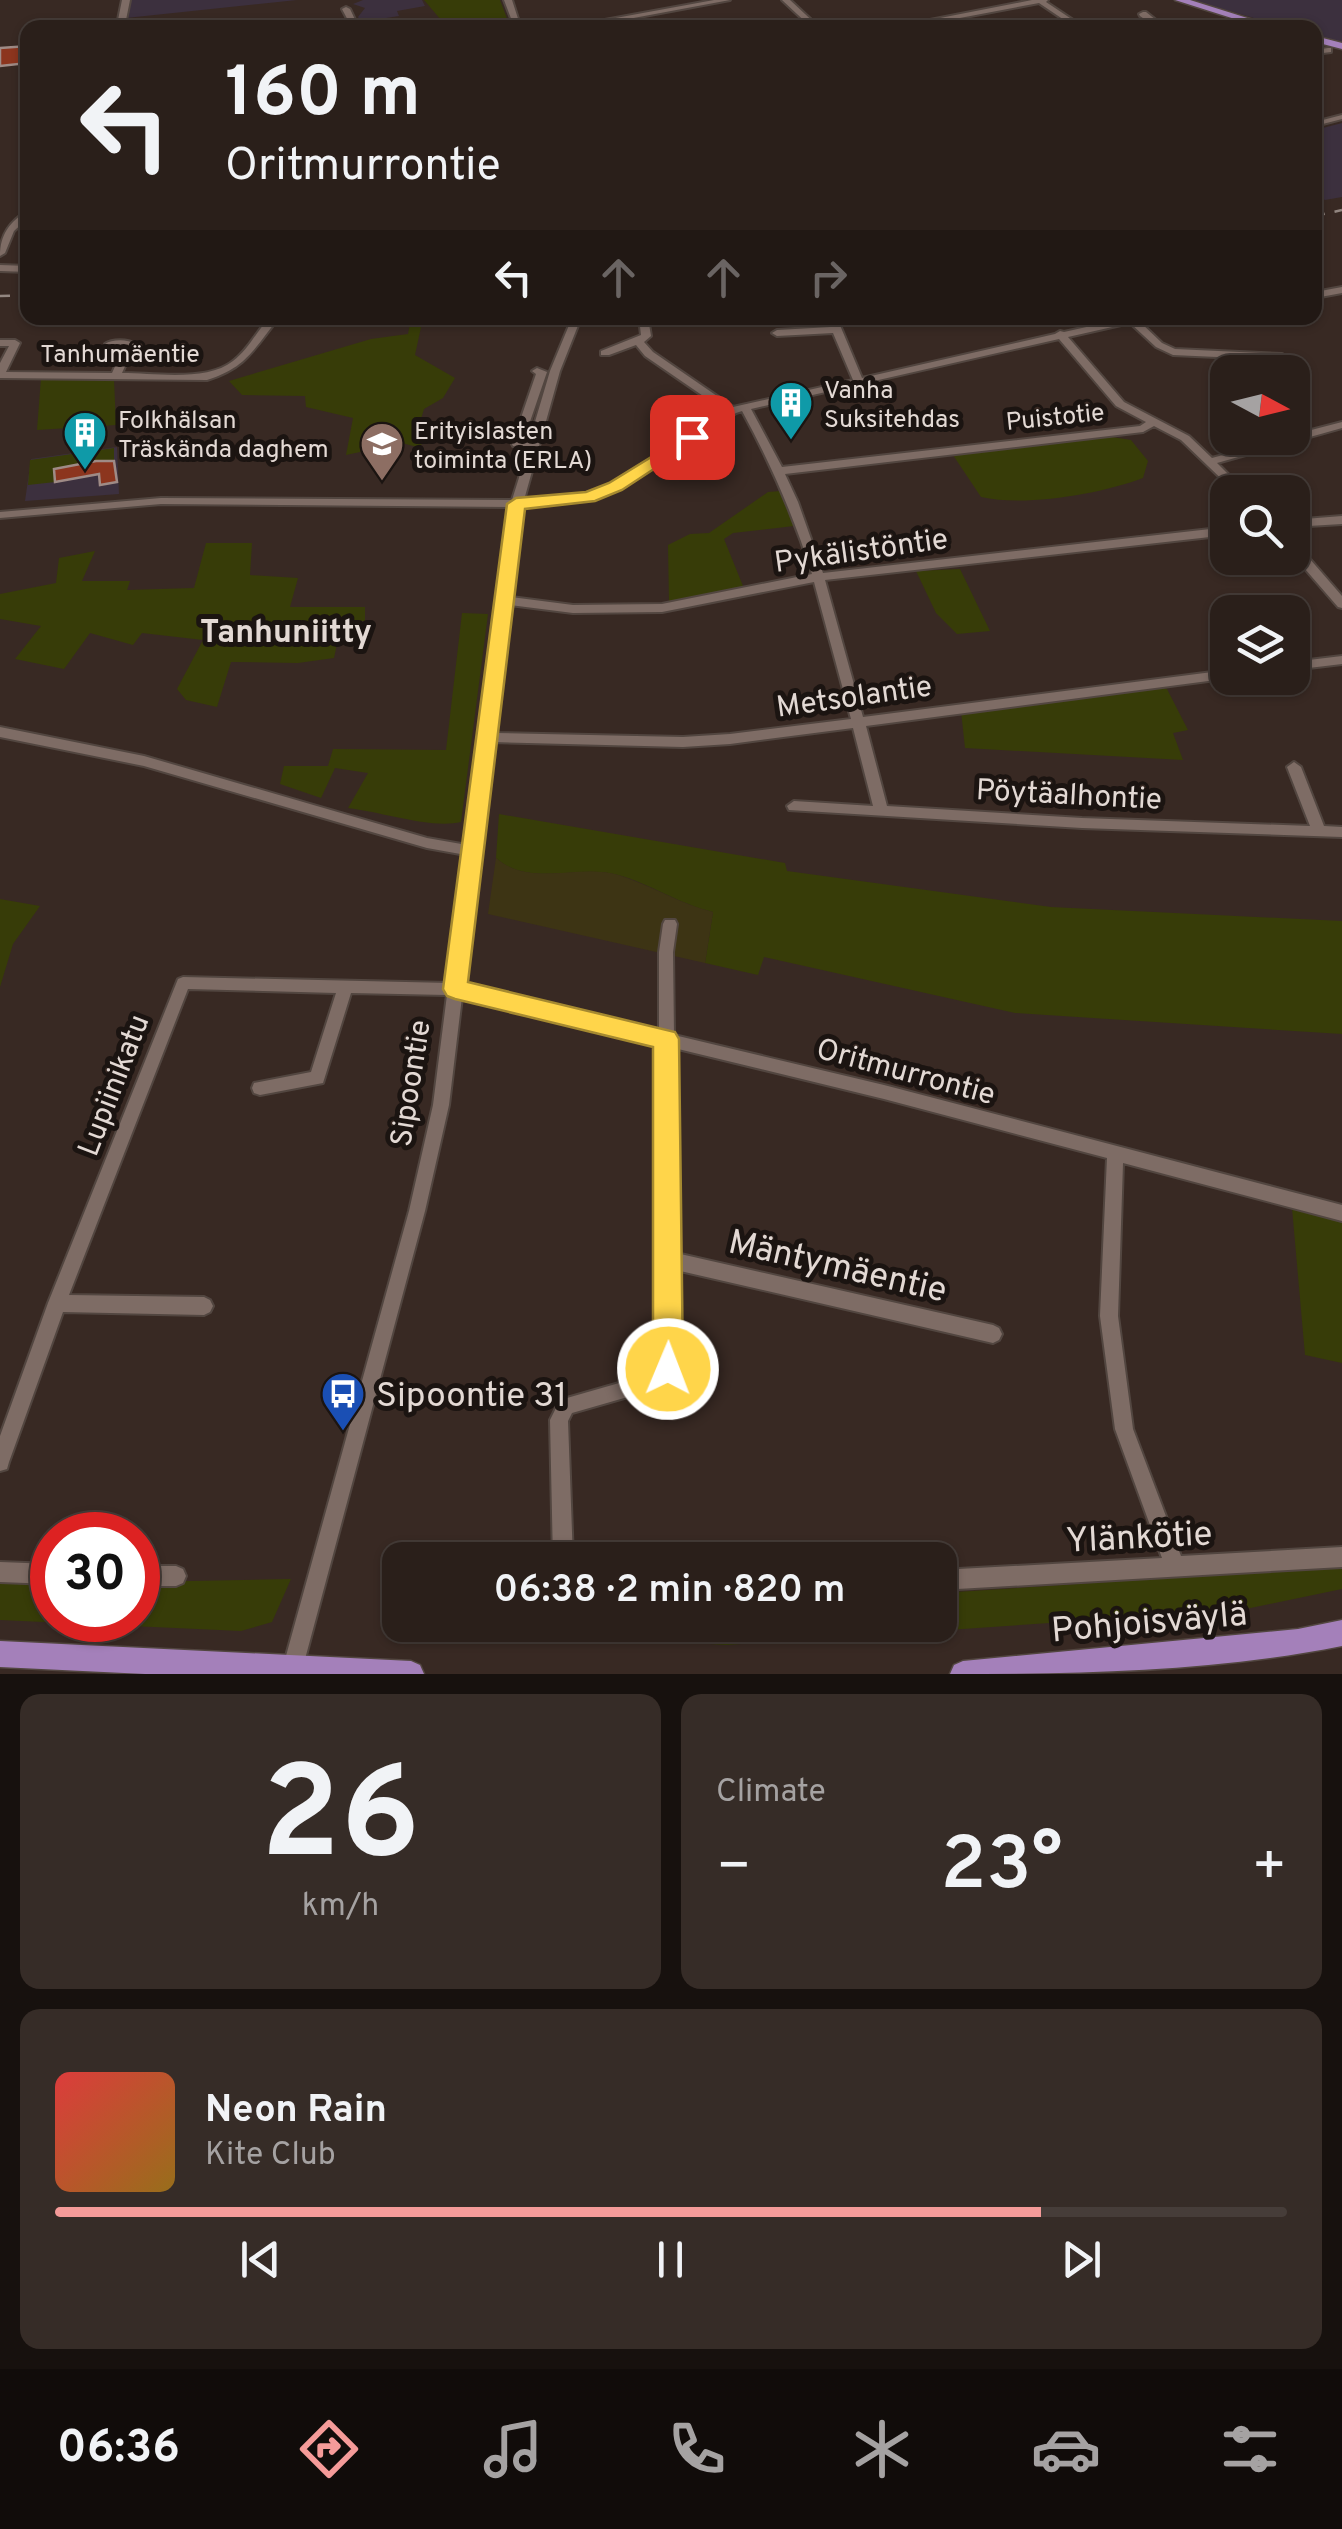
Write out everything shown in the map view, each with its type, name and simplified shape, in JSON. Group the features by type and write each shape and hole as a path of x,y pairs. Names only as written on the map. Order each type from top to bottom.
{"main road":[{"path":"1169,0 1236,20"},
{"path":"1180,0 1248,20"},
{"name":"Pohjoisväylä","path":"963,1674 1298,1642 1342,1633"},
{"path":"0,1654 291,1672 411,1674"}],"street":[{"path":"609,20 726,0"},
{"path":"786,0 808,20"},
{"path":"935,20 1041,0 1070,20"},
{"path":"346,9 352,20"},
{"path":"1143,14 1152,20"},
{"path":"637,15 642,20"},
{"path":"0,253 10,230 20,221"},
{"name":"Tanhumäentie","path":"0,374 206,377 225,372 245,360 269,325"},
{"name":"Sipoontie","path":"291,1672 417,1210 441,1105 516,504 574,325"},
{"path":"605,353 646,336 644,325"},
{"path":"835,325 858,380"},
{"path":"0,515 161,501 516,504 589,497 616,486 739,409 1102,325"},
{"path":"1141,325 1159,345 1173,352 1238,355"},
{"path":"776,333 837,330"},
{"path":"1060,334 1120,404 1185,438 1225,475"},
{"path":"638,341 649,354 739,409 780,471 818,576 881,811"},
{"path":"0,342 15,343 0,374"},
{"path":"110,344 130,344 115,378"},
{"path":"533,446 518,444 542,372 537,371"},
{"name":"Puistotie","path":"780,471 1144,429 1153,421"},
{"path":"1212,461 1342,424"},
{"path":"1310,523 1342,520"},
{"name":"Pykälistöntie","path":"502,600 573,609 662,608 818,576 1210,533"},
{"path":"1310,567 1342,604"},
{"path":"1310,664 1342,660"},
{"name":"Metsolantie","path":"485,737 683,742 1210,676"},
{"path":"0,732 144,762 427,843 472,851"},
{"path":"1294,767 1319,832"},
{"name":"Pöytäalhontie","path":"794,806 1342,832"},
{"path":"562,1542 559,1420 566,1406 660,1380 668,1369 666,952 670,924"},
{"name":"Lupiinikatu","path":"0,1462 57,1303 183,983 455,989"},
{"path":"260,1088 317,1078 346,986"},
{"name":"Oritmurrontie","path":"455,989 884,1092 1342,1213"},
{"path":"1115,1155 1109,1316 1124,1430 1175,1567"},
{"name":"Mäntymäentie","path":"669,1260 993,1334"},
{"path":"57,1303 204,1306"},
{"name":"Ylänkötie","path":"957,1579 1342,1557"},
{"path":"0,1572 30,1573"},
{"path":"160,1576 176,1576"}],"shaded area":[{"path":"126,0 297,0 126,18"},
{"path":"363,0 422,0 425,6 397,11 399,16 360,20 365,8 353,4"},
{"path":"1191,0 1342,0 1342,43 1322,37 1322,20 1261,20"},
{"path":"1342,123 1342,197 1325,200 1322,198 1322,128"},
{"path":"117,447 119,494 25,501 31,459"}],"green space":[{"path":"424,0 500,0 508,20 441,20"},
{"path":"410,325 421,325 415,355 455,378 443,398 424,409 420,422 429,430 431,439 417,447 402,443 346,455 353,418 306,407 305,396 242,395 229,381 371,339 408,334"},
{"path":"41,378 114,380 116,425 37,430"},
{"path":"1112,437 1131,440 1148,461 1143,478 1063,497 1019,501 981,497 953,455"},
{"path":"114,448 114,461 55,469 55,482 28,485 30,460"},
{"path":"781,491 794,526 733,533 724,539 743,586 703,599 669,602 668,545 690,534 709,533 768,492"},
{"name":"Tanhuniitty","path":"206,543 252,543 250,575 298,578 290,607 365,607 365,621 342,621 334,658 298,663 231,662 217,707 186,700 177,689 203,640 142,633 133,645 90,633 64,669 15,659 41,626 0,619 0,594 56,583 59,558 95,551 82,581 130,581 127,590 194,588"},
{"path":"960,569 990,631 957,634 936,613 916,571"},
{"path":"462,613 488,614 461,822 421,822 348,808 368,773 335,768 321,798 280,784 284,766 328,766 333,749 446,750"},
{"path":"1154,686 1167,689 1188,730 1173,733 1183,760 965,748 961,711"},
{"path":"499,814 785,863 787,871 1051,907 1342,921 1342,1034 1015,1013 764,957 758,975 705,963 713,912 618,875 539,874 509,867 496,858"},
{"path":"0,899 40,906 13,944 0,987"},
{"path":"1292,1208 1342,1221 1342,1363 1305,1355"},
{"path":"1342,1567 1342,1589 1241,1610 957,1629 957,1592"},
{"path":"0,1579 30,1580 30,1621 0,1620"},
{"path":"291,1579 272,1622 241,1631 160,1627 160,1582"},
{"path":"678,1642 770,1642 726,1645"}],"sand":[{"path":"496,858 524,872 618,875 713,912 705,963 488,914"}],"building":[{"path":"20,47 20,64 0,66 0,48"},
{"name":"Folkhälsan Träskända daghem","path":"114,461 117,482 100,485 99,474 55,482 54,469"}],"railway":[{"path":"1322,214 1342,210"},
{"path":"0,296 20,295"}],"place":[{"name":"Vanha Suksitehdas","path":"791,441"},
{"name":"Folkhälsan Träskända daghem","path":"85,471"},
{"name":"Erityislasten toiminta (ERLA)","path":"382,482"},
{"name":"Sipoontie 31","path":"343,1432"}],"district":[{"name":"Tanhuniitty","path":"286,631"}],"route":[{"path":"668,1369 666,1039 455,989 516,504 589,497 616,486 692,437"}]}
